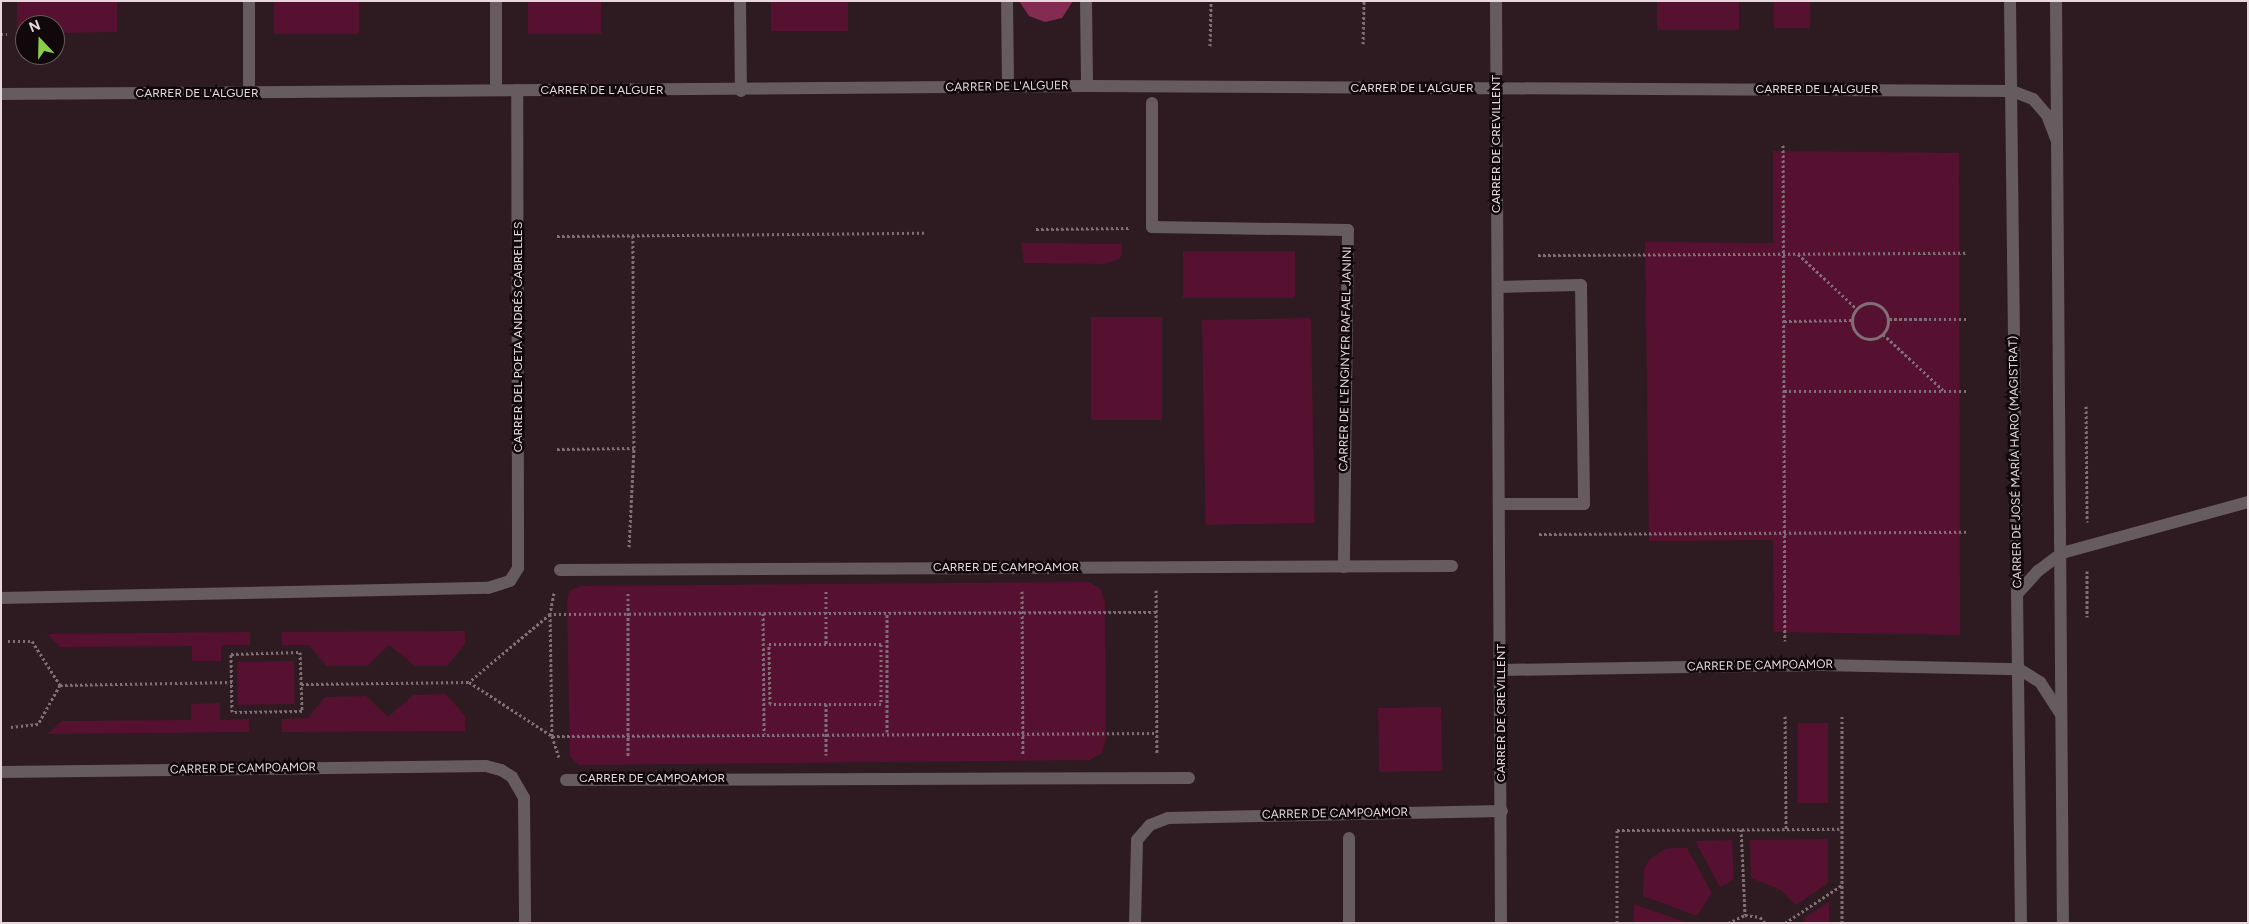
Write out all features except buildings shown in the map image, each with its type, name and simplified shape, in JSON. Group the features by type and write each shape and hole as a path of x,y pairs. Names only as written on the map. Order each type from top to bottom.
{"street":[{"path":"249,1 249,94"},
{"path":"496,1 496,90"},
{"path":"740,1 740,91"},
{"path":"1007,1 1008,87"},
{"path":"1086,1 1088,86"},
{"name":"CARRER DE CREVILLENT","path":"1496,1 1502,811 1501,923"},
{"name":"CARRER DE JOSÉ MARÍA HARO (MAGISTRAT)","path":"2010,1 2021,923"},
{"path":"2056,1 2062,553 2063,923"},
{"name":"CARRER DE L'ALGUER","path":"1,94 249,94 496,90 740,91 1088,86 2012,91"},
{"name":"CARRER DEL POETA ANDRÉS CABRELLES","path":"1,598 488,588 510,581 518,568 517,90"},
{"path":"2012,91 2033,99 2047,115 2056,139"},
{"path":"1152,103 1152,227"},
{"name":"CARRER DE L'ENGINYER RAFAEL JANINI","path":"1152,227 1348,230 1344,567"},
{"path":"1498,287 1581,285 1584,504 1500,504"},
{"path":"2018,594 2038,571 2062,553 2248,502"},
{"name":"CARRER DE CAMPOAMOR","path":"560,570 1452,566"},
{"name":"CARRER DE CAMPOAMOR","path":"1501,670 1820,666 2019,669"},
{"path":"2019,669 2040,682 2061,714"},
{"name":"CARRER DE CAMPOAMOR","path":"1,772 486,766 512,777 524,798 524,923"},
{"name":"CARRER DE CAMPOAMOR","path":"566,780 1189,778"},
{"name":"CARRER DE CAMPOAMOR","path":"1135,923 1137,840 1150,825 1168,818 1502,811"},
{"path":"1349,838 1349,923"}],"path":[{"path":"1210,46 1211,1"},
{"path":"1364,1 1364,44"},
{"path":"1,34 7,34"},
{"path":"1783,145 1785,641"},
{"path":"1036,229 1152,227"},
{"path":"557,236 924,233"},
{"path":"628,779 628,569 634,448 633,235"},
{"path":"1538,255 1966,253"},
{"path":"1798,254 1857,309"},
{"path":"1863,304 1874,304 1884,310 1888,319 1883,334 1877,338 1865,339 1855,331 1852,320 1857,309 1863,304"},
{"path":"1888,319 1966,319"},
{"path":"1784,321 1852,320"},
{"path":"1883,334 1943,390"},
{"path":"1784,391 1966,391"},
{"path":"557,449 634,448"},
{"path":"1539,534 1966,532"},
{"path":"1156,567 1157,777"},
{"path":"560,570 550,614 552,736 566,780"},
{"path":"1022,611 1022,734"},
{"path":"826,612 826,644"},
{"path":"469,682 550,614 1156,612"},
{"path":"763,613 764,734"},
{"path":"886,732 887,613"},
{"path":"8,641 32,641 60,685"},
{"path":"769,644 881,644 881,704 826,704 770,704 769,644"},
{"path":"300,652 301,684 302,711 232,712 231,654 300,652"},
{"path":"60,685 232,682"},
{"path":"301,684 469,682 552,736 826,735 886,732 1157,733"},
{"path":"8,727 38,724 60,685"},
{"path":"826,704 826,735"},
{"path":"1785,716 1786,829"},
{"path":"1842,716 1842,923"},
{"path":"1618,923 1617,830 1842,829"},
{"path":"1741,830 1744,915"},
{"path":"1785,923 1842,884"},
{"path":"1728,923 1744,915 1760,917 1765,923"}],"shaded area":[{"path":"17,1 117,1 117,32 65,33 65,15 17,15"},
{"path":"274,1 359,1 359,34 274,34"},
{"path":"528,1 601,1 601,34 528,34"},
{"path":"771,1 848,1 848,31 771,31"},
{"path":"1019,1 1073,1 1062,18 1045,22 1029,16"},
{"path":"1657,1 1739,1 1739,30 1657,30"},
{"path":"1774,1 1810,1 1810,28 1774,28"},
{"path":"1773,151 1959,153 1960,635 1774,632 1773,540 1649,541 1645,242 1773,243"},
{"path":"1021,243 1122,244 1122,254 1119,259 1104,264 1024,263"},
{"path":"1183,251 1295,251 1295,298 1183,298"},
{"path":"1091,317 1162,317 1162,420 1091,420"},
{"path":"1311,318 1315,523 1206,525 1202,320"},
{"path":"1088,582 1100,588 1105,602 1106,740 1101,754 1089,760 579,765 570,757 567,603 569,591 580,586"},
{"path":"465,631 465,644 447,666 415,666 389,645 367,666 326,666 309,645 282,645 282,632"},
{"path":"250,632 250,645 221,645 221,661 192,661 192,646 60,647 47,634"},
{"path":"294,661 295,704 238,705 237,662"},
{"path":"446,694 465,716 465,731 282,732 282,719 308,718 325,697 366,696 388,717 413,695"},
{"path":"220,703 220,720 249,719 249,732 47,734 62,721 191,720 191,704"},
{"path":"1441,707 1442,771 1379,772 1378,708"},
{"path":"1798,723 1828,723 1828,803 1798,803"},
{"path":"1828,839 1828,883 1796,905 1781,890 1751,878 1750,840"},
{"path":"1732,840 1734,879 1720,887 1695,841"},
{"path":"1687,848 1712,893 1697,916 1643,896 1644,869 1650,859 1665,849"},
{"path":"1829,902 1829,923 1805,923 1804,918"},
{"path":"1634,904 1685,922 1634,923"}]}
